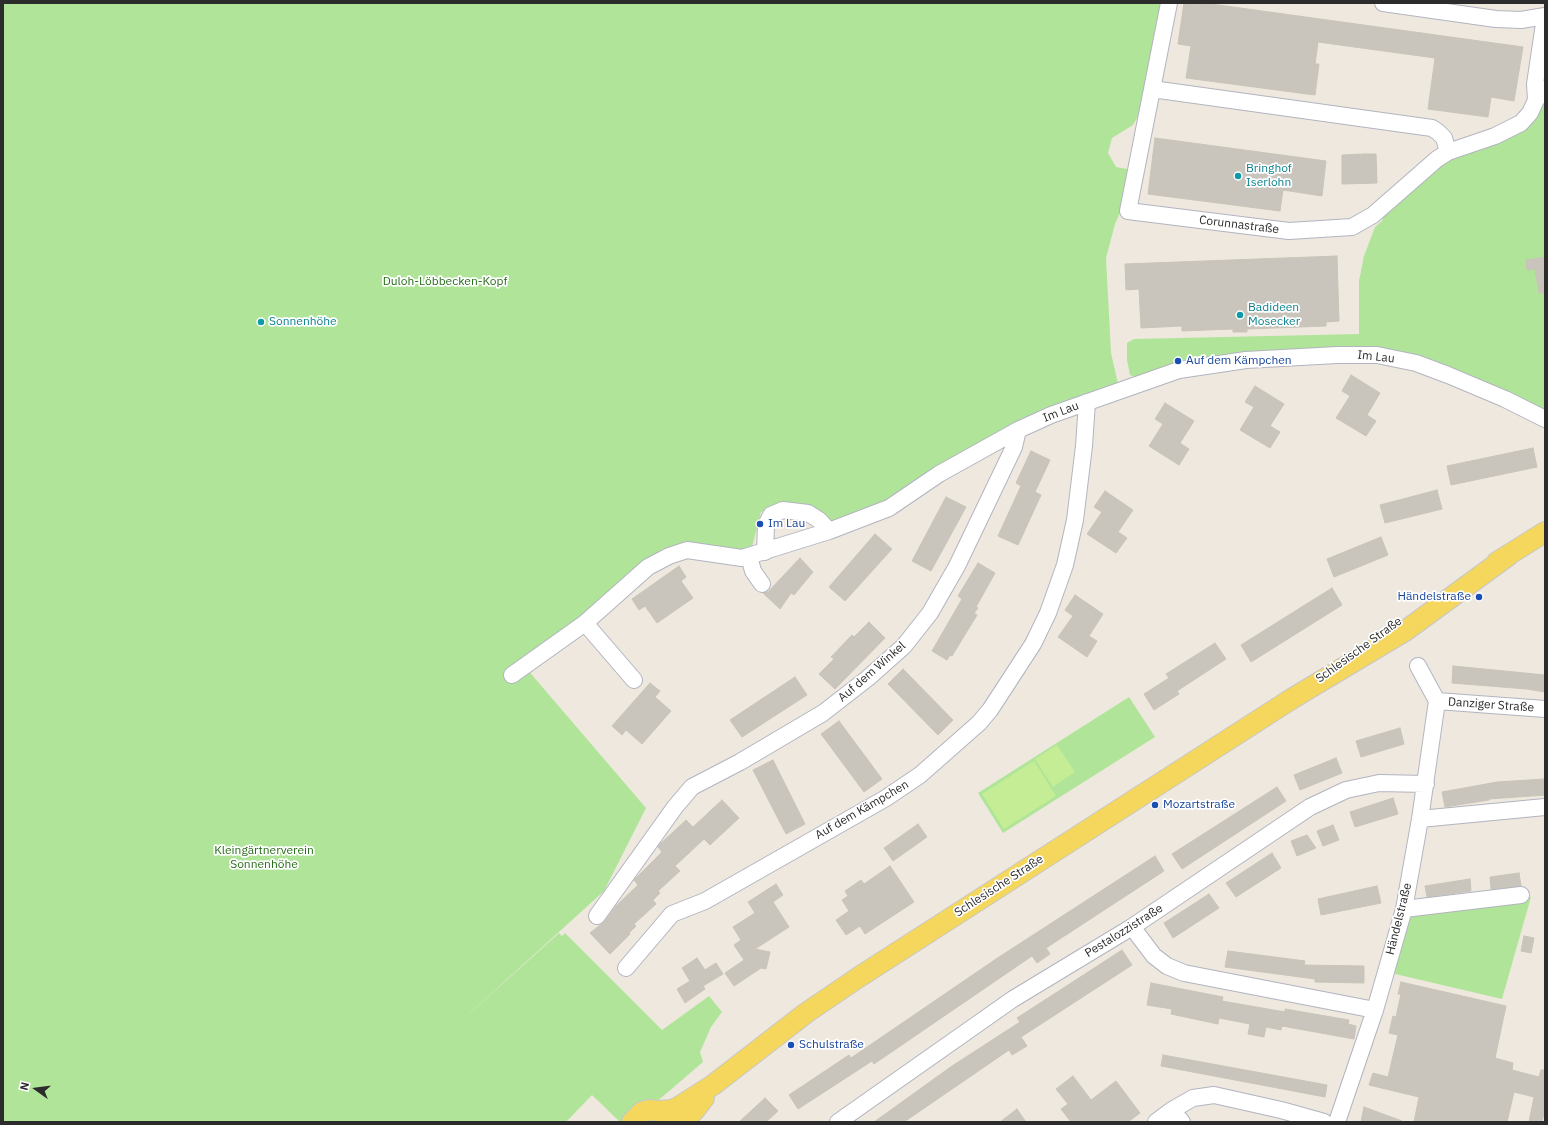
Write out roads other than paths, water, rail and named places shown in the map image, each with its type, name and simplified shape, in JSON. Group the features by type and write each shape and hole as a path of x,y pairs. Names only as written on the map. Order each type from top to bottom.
{"main road":[{"name":"Schlesische Straße","path":"632,1122 642,1112 650,1110 666,1116 672,1110 713,1085 806,1013 859,977 1293,698 1398,621 1545,532"},
{"name":"Schlesische Straße","path":"683,1122 694,1111 713,1085"}],"street":[{"name":"Corunnastraße","path":"1169,3 1128,211 1289,231 1352,227 1373,215 1437,159 1448,152 1511,129 1521,123 1530,113 1541,95 1535,84 1545,16 1521,20 1496,19 1383,3"},
{"path":"1152,89 1432,128 1444,138 1448,152"},
{"name":"Im Lau","path":"512,675 585,623 648,567 669,556 687,550 742,558 829,531 889,508 939,474 1018,430 1051,415 1179,370 1210,364 1246,360 1337,355 1377,355 1416,363 1435,370 1505,399 1545,419"},
{"name":"Auf dem Kämpchen","path":"626,968 672,914 705,901 886,798 920,775 979,723 990,710 1033,644 1048,613 1065,565 1075,520 1084,446 1087,402"},
{"name":"Auf dem Winkel","path":"597,916 675,806 692,787 740,762 824,713 868,678 904,646 930,612 957,566 1014,447 1018,430"},
{"path":"765,552 766,525 771,515 783,510 808,513 819,520 829,531"},
{"path":"748,556 753,571 762,584"},
{"path":"585,623 634,680"},
{"path":"1418,666 1438,701"},
{"name":"Danziger Straße","path":"1438,701 1545,709"},
{"name":"Händelstraße","path":"1337,1122 1375,1010 1404,909 1426,784 1438,701"},
{"name":"Pestalozzistraße","path":"838,1122 1013,999 1132,927 1310,806 1346,790 1379,783 1426,784"},
{"path":"1420,819 1545,807"},
{"path":"1404,909 1521,895"},
{"path":"1132,927 1154,956 1167,966 1184,973 1375,1010"},
{"path":"1156,1122 1177,1116 1193,1098 1214,1095 1281,1110 1324,1122"}],"place":[{"name":"Bringhof Iserlohn","path":"1238,176"},
{"name":"Badideen Mosecker","path":"1240,315"},
{"name":"Sonnenhöhe","path":"261,322"},
{"name":"Auf dem Kämpchen","path":"1178,361"},
{"name":"Im Lau","path":"760,524"},
{"name":"Händelstraße","path":"1479,597"},
{"name":"Mozartstraße","path":"1155,805"},
{"name":"Schulstraße","path":"791,1045"}],"park label":[{"name":"Duloh-Löbbecken-Kopf","path":"445,282"},
{"name":"Kleingärtnerverein Sonnenhöhe","path":"264,858"}]}
